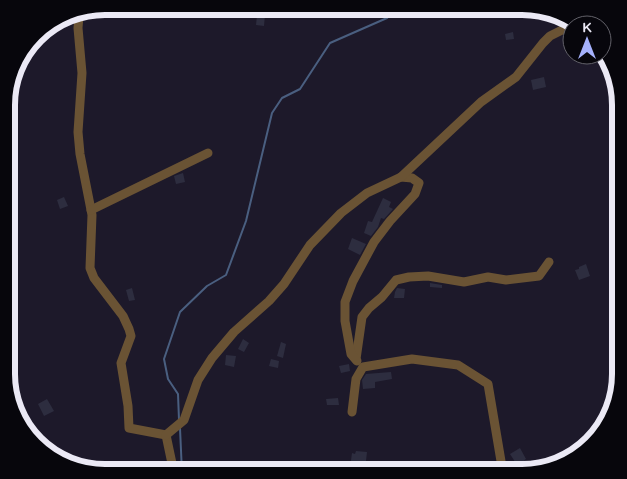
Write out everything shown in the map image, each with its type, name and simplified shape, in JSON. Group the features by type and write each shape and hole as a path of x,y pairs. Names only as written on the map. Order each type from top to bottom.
{"street":[{"path":"79,19 82,72 78,132 80,154 91,210 90,268 94,278 123,316 131,336 122,363 129,428 166,435 180,424 198,380 212,358 234,332 274,295 310,245 341,213 368,193 401,177 481,102 516,77 542,43 550,36 562,30"},
{"path":"91,210 208,153"},
{"path":"363,367 351,354 345,321 345,302 353,281 374,242 415,194 418,183 412,178 401,177"},
{"path":"356,360 362,317 396,280 428,276 464,282 488,277 506,280 539,276 549,262"},
{"path":"363,367 412,359 458,365 488,384 501,464"},
{"path":"352,412 356,379 363,367"},
{"path":"166,435 172,464"}],"building":[{"path":"257,15 265,15 264,26 256,25"},
{"path":"513,32 514,39 506,40 505,34"},
{"path":"544,77 546,87 533,90 531,80"},
{"path":"183,173 185,182 176,184 174,176"},
{"path":"64,197 68,206 60,209 57,200"},
{"path":"383,198 391,202 389,207 393,209 384,219 381,218 378,227 371,236 364,233 368,221 372,222"},
{"path":"352,238 366,244 360,255 348,249"},
{"path":"586,264 590,276 579,280 575,270"},
{"path":"430,283 442,285 442,288 430,287"},
{"path":"132,288 135,300 129,301 126,290"},
{"path":"397,288 405,289 404,298 394,298"},
{"path":"243,339 249,343 244,352 238,349"},
{"path":"281,342 286,344 283,358 277,356"},
{"path":"226,355 236,356 234,367 225,365"},
{"path":"271,359 279,361 278,368 269,366"},
{"path":"349,364 350,371 341,373 339,366"},
{"path":"391,372 392,379 375,382 375,388 363,389 362,380 366,374"},
{"path":"338,398 339,405 327,405 326,399"},
{"path":"47,399 54,411 44,416 38,404"},
{"path":"520,448 526,459 516,464 510,454"},
{"path":"356,451 367,452 366,464 351,464 352,453 355,454"}],"waterway":[{"path":"179,420 178,394 168,379 164,359 180,312 207,286 226,275 246,221 272,113 282,98 300,89 330,43 387,18 390,15"},
{"path":"180,428 182,464"}]}
